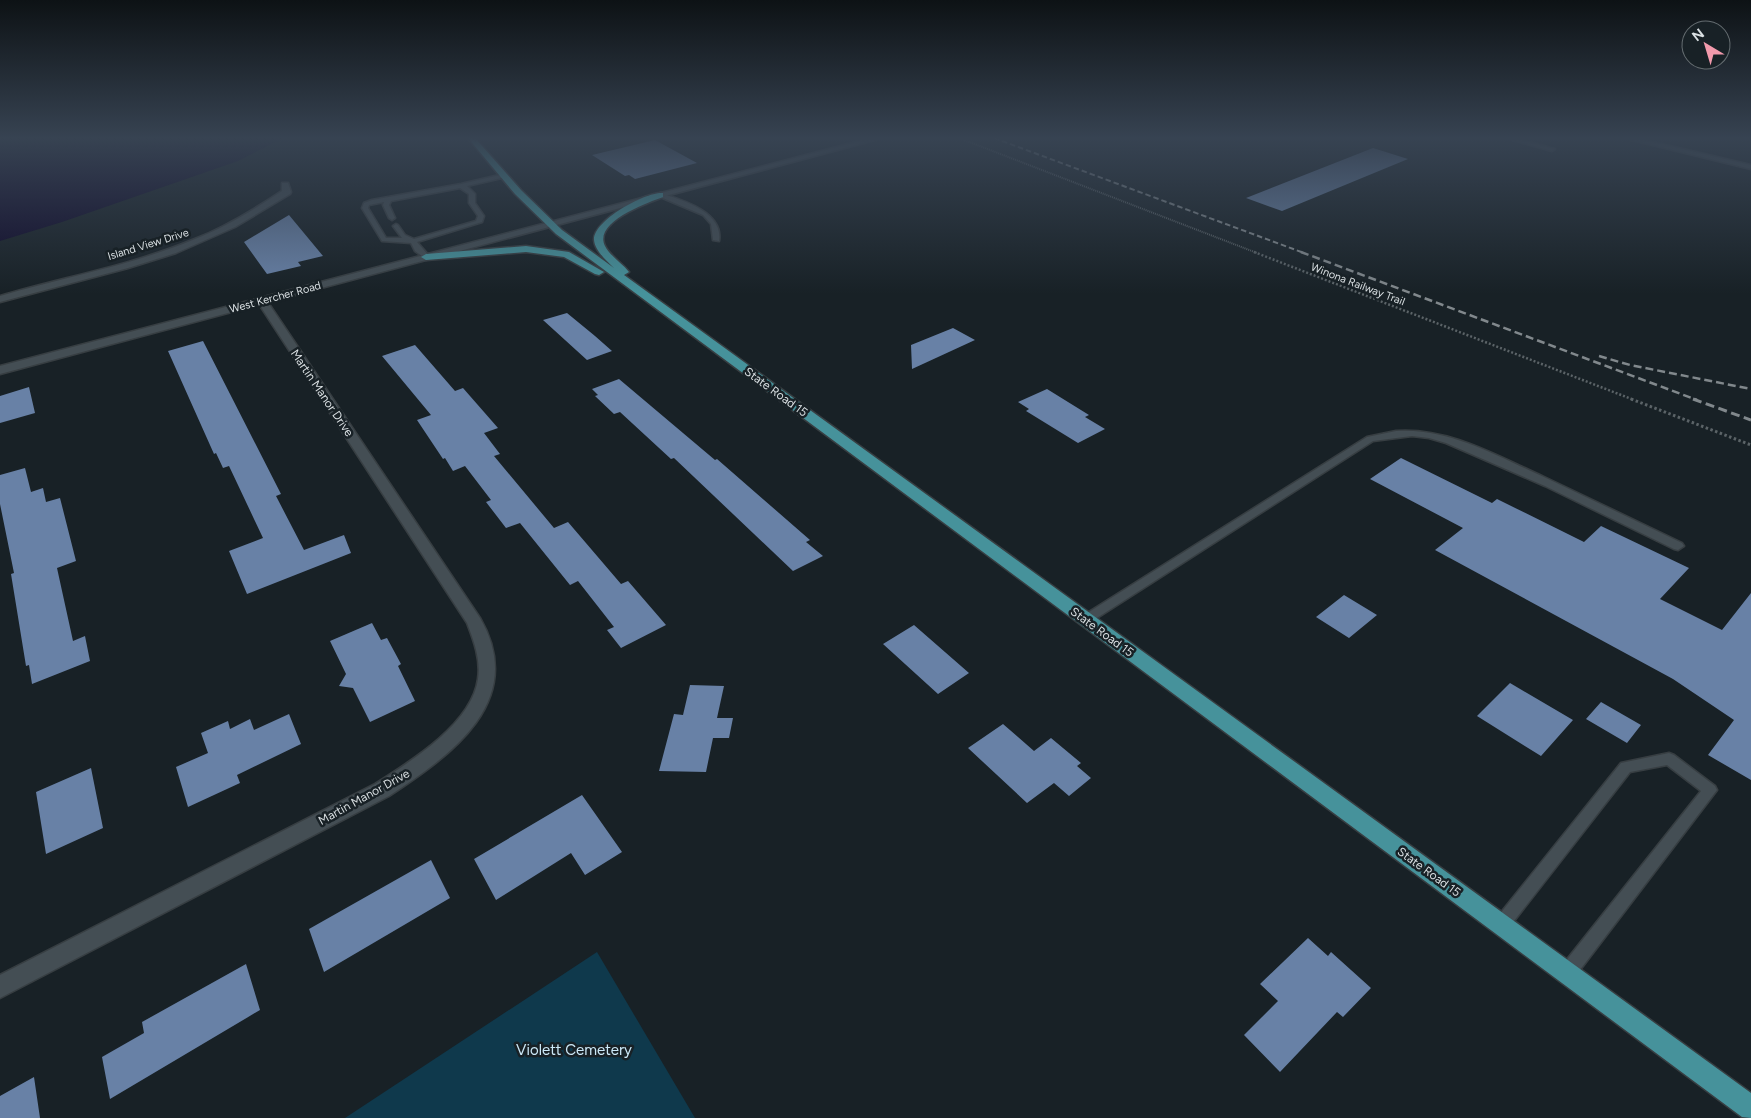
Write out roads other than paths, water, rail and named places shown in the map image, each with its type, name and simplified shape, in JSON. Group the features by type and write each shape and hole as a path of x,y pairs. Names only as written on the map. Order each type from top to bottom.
{"main road":[{"name":"State Road 15","path":"518,190 550,224 647,298 1751,1108"},
{"path":"647,298 599,244 598,235 603,225 612,219 660,195"},
{"path":"426,257 526,249 566,254 647,298"}],"street":[{"name":"Island View Drive","path":"0,299 148,259 197,242 264,208 287,192 286,190"},
{"name":"West Kercher Road","path":"0,370 678,190"},
{"name":"Martin Manor Drive","path":"0,987 398,780 441,751 465,726 487,680 487,658 474,622 262,300"}],"lane":[{"path":"439,190 366,204 365,208 380,237 384,240 413,241 480,222 481,216 472,203 472,194 469,190"},
{"path":"660,195 705,214 714,223 717,240"},
{"path":"388,200 386,205 392,218"},
{"path":"396,226 402,236 413,241 426,257"},
{"path":"1085,620 1370,439 1391,434 1437,437 1473,450 1624,518 1678,546"},
{"path":"1501,925 1626,768 1669,759 1710,790 1567,973"}],"railway":[{"path":"1135,190 1304,253"},
{"path":"1301,252 1697,400"},
{"path":"1599,356 1630,365 1751,389"},
{"path":"1693,399 1751,420"}],"park label":[{"name":"Violett Cemetery","path":"574,1050"}]}
